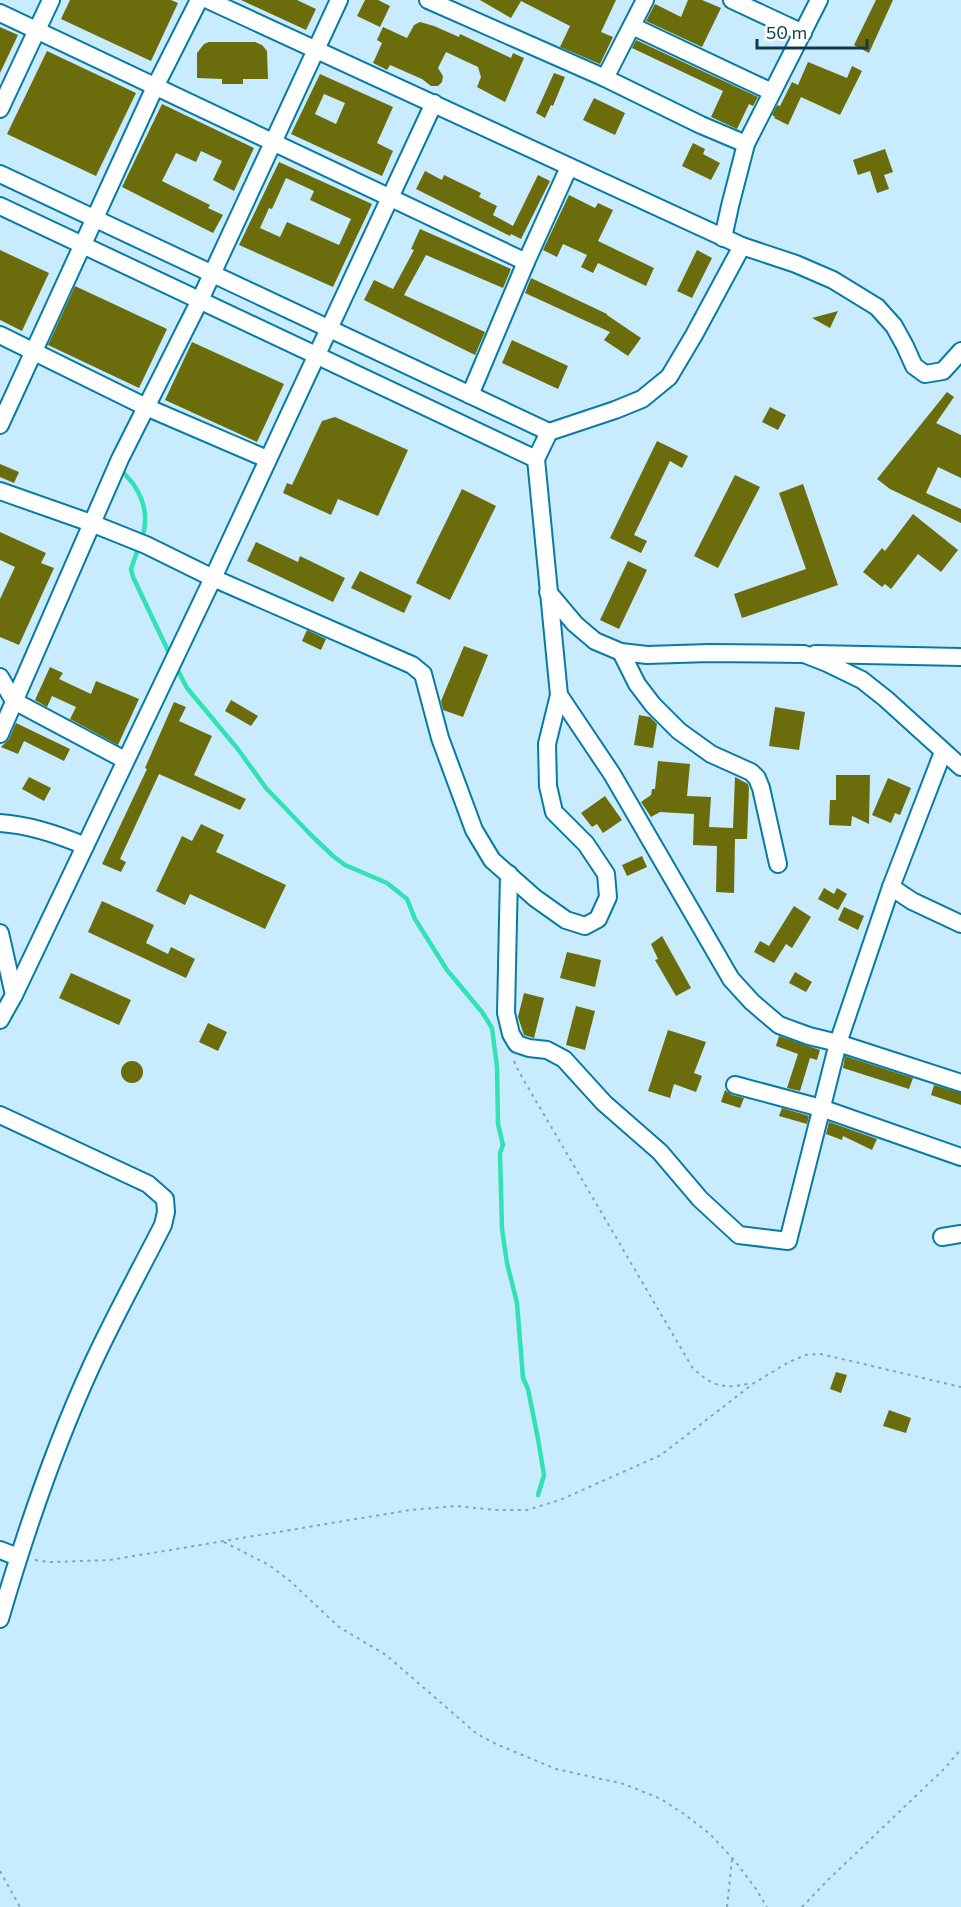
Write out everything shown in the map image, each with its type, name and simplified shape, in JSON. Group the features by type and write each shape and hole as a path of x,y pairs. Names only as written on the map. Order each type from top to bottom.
{"street":[{"path":"0,109 51,0"},
{"path":"0,425 155,87 199,0"},
{"path":"208,0 723,238 833,279 877,308 894,326 914,366 925,374 943,371 961,351"},
{"path":"0,734 117,466 213,273 339,0"},
{"path":"428,0 746,144"},
{"path":"604,78 645,0"},
{"path":"732,0 803,33"},
{"path":"723,238 746,144 819,0"},
{"path":"0,13 526,262"},
{"path":"632,26 772,92"},
{"path":"0,1020 213,579 434,103"},
{"path":"470,394 569,167"},
{"path":"0,174 549,432 642,399 669,377 741,246"},
{"path":"0,206 536,459"},
{"path":"0,335 146,407 267,459"},
{"path":"0,491 91,523 213,579 412,665 423,674 440,738 474,830 492,860 535,898 566,920 585,926 598,919 608,897 606,874 586,844 554,812 548,786 547,744 559,695 536,459 549,432"},
{"path":"548,592 576,624 595,641 621,652 648,655 709,652 961,657"},
{"path":"621,652 637,684 653,705 679,731 711,754 751,772 757,778 778,864"},
{"path":"804,654 862,680 961,767"},
{"path":"0,677 14,701 125,760"},
{"path":"559,695 612,774 731,979 752,1002 779,1025 961,1083"},
{"path":"509,874 506,1013 511,1034 517,1044 547,1050 564,1059 604,1103 660,1152 700,1199 739,1234 788,1241 838,1043 891,887 943,752"},
{"path":"0,823 28,826 85,846"},
{"path":"891,887 912,901 961,924"},
{"path":"0,933 14,995"},
{"path":"735,1085 821,1108 908,1140 961,1156"},
{"path":"0,1115 148,1184 165,1199 166,1212 163,1225 92,1366 40,1494 0,1619"},
{"path":"942,1237 961,1234"},
{"path":"0,1550 18,1557"}],"path":[{"path":"513,1058 519,1072 692,1367 705,1380 722,1385 735,1387 754,1383"},
{"path":"18,1557 50,1562 110,1560 410,1510 456,1506 527,1510 560,1500 661,1455 754,1383 789,1362 806,1355 820,1354 961,1387"},
{"path":"224,1542 270,1565 339,1627 387,1655 477,1734 556,1769 624,1784 661,1799 684,1814 710,1834 732,1857 767,1907"},
{"path":"802,1907 961,1749"},
{"path":"727,1907 732,1857"},
{"path":"0,1871 20,1907"}],"building":[{"path":"70,0 171,0 178,3 151,61 61,19"},
{"path":"241,0 297,0 316,9 306,30"},
{"path":"365,0 378,0 390,6 380,27 357,16"},
{"path":"480,0 616,0 601,32 613,37 600,64 560,47 570,26 521,1 511,18"},
{"path":"688,0 702,0 721,8 702,47 646,21 655,4 681,17"},
{"path":"876,0 893,0 869,53 854,45"},
{"path":"420,22 459,37 460,34 511,58 513,53 524,58 505,102 477,87 481,77 478,67 446,52 438,68 443,76 438,86 431,86 422,79 390,65 387,70 373,63 382,43 377,40 383,27 407,38 414,25"},
{"path":"0,27 18,35 0,73"},
{"path":"636,40 758,97 753,106 749,104 737,129 711,117 723,91 632,48"},
{"path":"209,42 255,42 262,45 267,51 268,79 243,79 243,84 222,84 222,79 197,78 197,53 204,44"},
{"path":"47,51 136,93 96,176 7,134"},
{"path":"808,62 847,78 852,66 862,71 840,115 801,97 788,125 772,115 777,105 780,106 792,82 798,85"},
{"path":"554,73 565,77 553,106 551,105 545,118 536,113"},
{"path":"320,74 393,107 377,143 393,151 382,176 291,134","holes":["324,94 345,103 336,124 315,114"]},
{"path":"594,98 625,113 615,135 583,120"},
{"path":"162,104 254,148 234,191 213,180 222,161 201,151 196,162 176,153 162,181 210,205 208,208 223,215 213,233 122,187"},
{"path":"693,143 705,149 703,154 720,163 711,180 682,166"},
{"path":"885,149 893,172 884,175 889,189 877,193 870,171 858,175 853,160"},
{"path":"279,162 372,204 333,287 239,245","holes":["286,178 314,191 310,200 351,219 339,245 287,222 280,237 260,228 269,208 272,209"]},
{"path":"425,171 442,180 444,175 481,193 479,197 497,206 493,215 513,226 538,175 550,181 521,239 511,234 510,236 416,189"},
{"path":"569,195 595,208 598,203 613,210 598,241 654,268 646,286 598,263 593,273 581,267 587,255 563,244 557,257 543,250"},
{"path":"420,229 511,269 503,288 426,255 404,295 485,332 475,355 364,300 374,280 393,289 414,250 411,249"},
{"path":"0,250 49,273 22,331 0,320"},
{"path":"697,250 712,258 692,298 677,291"},
{"path":"531,278 607,314 641,338 628,356 604,340 610,332 525,293"},
{"path":"75,286 167,329 139,388 48,345"},
{"path":"838,311 830,328 812,318"},
{"path":"512,340 568,366 558,389 502,363"},
{"path":"192,342 284,384 257,442 165,400"},
{"path":"947,392 954,397 936,423 961,435 961,478 938,467 926,493 961,509 961,523 890,489 877,479"},
{"path":"770,407 786,415 778,430 762,422"},
{"path":"335,417 408,450 378,516 338,499 331,515 283,493 287,483 292,485 322,421"},
{"path":"657,441 688,456 682,468 670,461 634,535 647,541 641,553 610,538"},
{"path":"0,464 19,472 14,483 0,477"},
{"path":"735,475 760,487 718,568 694,556"},
{"path":"803,484 838,585 742,618 734,594 806,569 779,493"},
{"path":"462,489 496,506 450,600 416,583"},
{"path":"913,514 958,550 941,572 918,554 891,589 885,584 882,587 863,572 882,548 885,551"},
{"path":"0,532 46,553 41,563 54,568 19,645 0,637 0,599 15,567 0,560"},
{"path":"256,542 298,562 300,556 345,578 333,602 247,561"},
{"path":"628,561 647,570 619,629 600,620"},
{"path":"360,571 412,596 404,613 351,588"},
{"path":"307,630 326,639 321,650 302,641"},
{"path":"464,646 488,655 463,717 443,710 441,701"},
{"path":"50,667 63,673 59,679 91,694 96,681 139,699 118,745 70,719 76,707 52,696 47,707 35,700"},
{"path":"231,700 258,716 251,726 225,711"},
{"path":"174,702 186,707 179,721 212,736 194,775 246,799 240,810 159,774 120,859 126,862 121,872 102,864 147,769 145,768"},
{"path":"775,707 805,712 799,750 769,746"},
{"path":"639,715 650,717 657,724 653,748 634,745"},
{"path":"16,723 70,749 64,761 24,741 18,754 1,747 9,739"},
{"path":"658,761 690,764 687,796 711,797 709,827 733,828 735,777 748,784 747,839 735,839 734,893 716,892 717,846 693,845 694,814 660,812 651,817 641,802 651,795 652,789 655,789"},
{"path":"836,775 870,775 869,824 852,816 851,826 829,825 830,800 836,800"},
{"path":"29,777 51,788 44,801 22,789"},
{"path":"888,778 911,788 900,815 895,813 891,823 872,815"},
{"path":"605,796 622,820 603,833 597,824 592,827 581,813"},
{"path":"201,824 224,835 216,852 286,885 265,929 190,894 185,905 156,891 182,836 192,841"},
{"path":"642,856 647,867 627,876 622,865"},
{"path":"824,888 834,894 837,888 847,894 838,910 818,899"},
{"path":"102,901 154,925 146,943 168,954 171,947 195,959 186,978 88,932"},
{"path":"794,906 811,917 792,948 786,944 774,963 754,952 760,941 769,946"},
{"path":"844,907 864,916 858,930 838,920"},
{"path":"662,936 691,988 676,996 655,960 658,959 651,944"},
{"path":"567,952 601,960 595,987 560,978"},
{"path":"795,972 812,982 806,992 789,983"},
{"path":"71,973 131,1000 119,1025 59,998"},
{"path":"524,993 544,998 534,1038 524,1035 518,1017"},
{"path":"576,1006 595,1011 585,1050 566,1045"},
{"path":"208,1023 227,1032 218,1051 199,1042"},
{"path":"668,1030 706,1042 694,1073 702,1076 696,1092 674,1084 670,1098 648,1091"},
{"path":"779,1036 820,1050 817,1060 810,1058 800,1091 787,1088 798,1054 776,1046"},
{"path":"845,1056 913,1078 909,1089 843,1068"},
{"path":"128,1061 136,1061 143,1068 143,1076 136,1083 128,1083 121,1076 121,1068"},
{"path":"934,1085 961,1093 961,1105 931,1095"},
{"path":"725,1090 732,1095 744,1098 740,1108 721,1102"},
{"path":"782,1108 809,1116 807,1124 779,1116"},
{"path":"829,1122 877,1139 872,1150 843,1136 842,1140 826,1134"},
{"path":"836,1372 847,1375 841,1393 830,1389"},
{"path":"889,1410 911,1418 906,1433 883,1426"}],"waterway":[{"path":"119,469 133,483 142,500 145,519 142,538"},
{"path":"139,546 131,569 133,577 171,657"},
{"path":"176,667 187,688 237,748 266,788 311,835 345,865 387,883 407,899 415,919 447,970 482,1012 492,1028 497,1067 498,1124 503,1145 500,1153 502,1229 507,1263 517,1303 523,1378 528,1389 544,1475 538,1495"}]}
